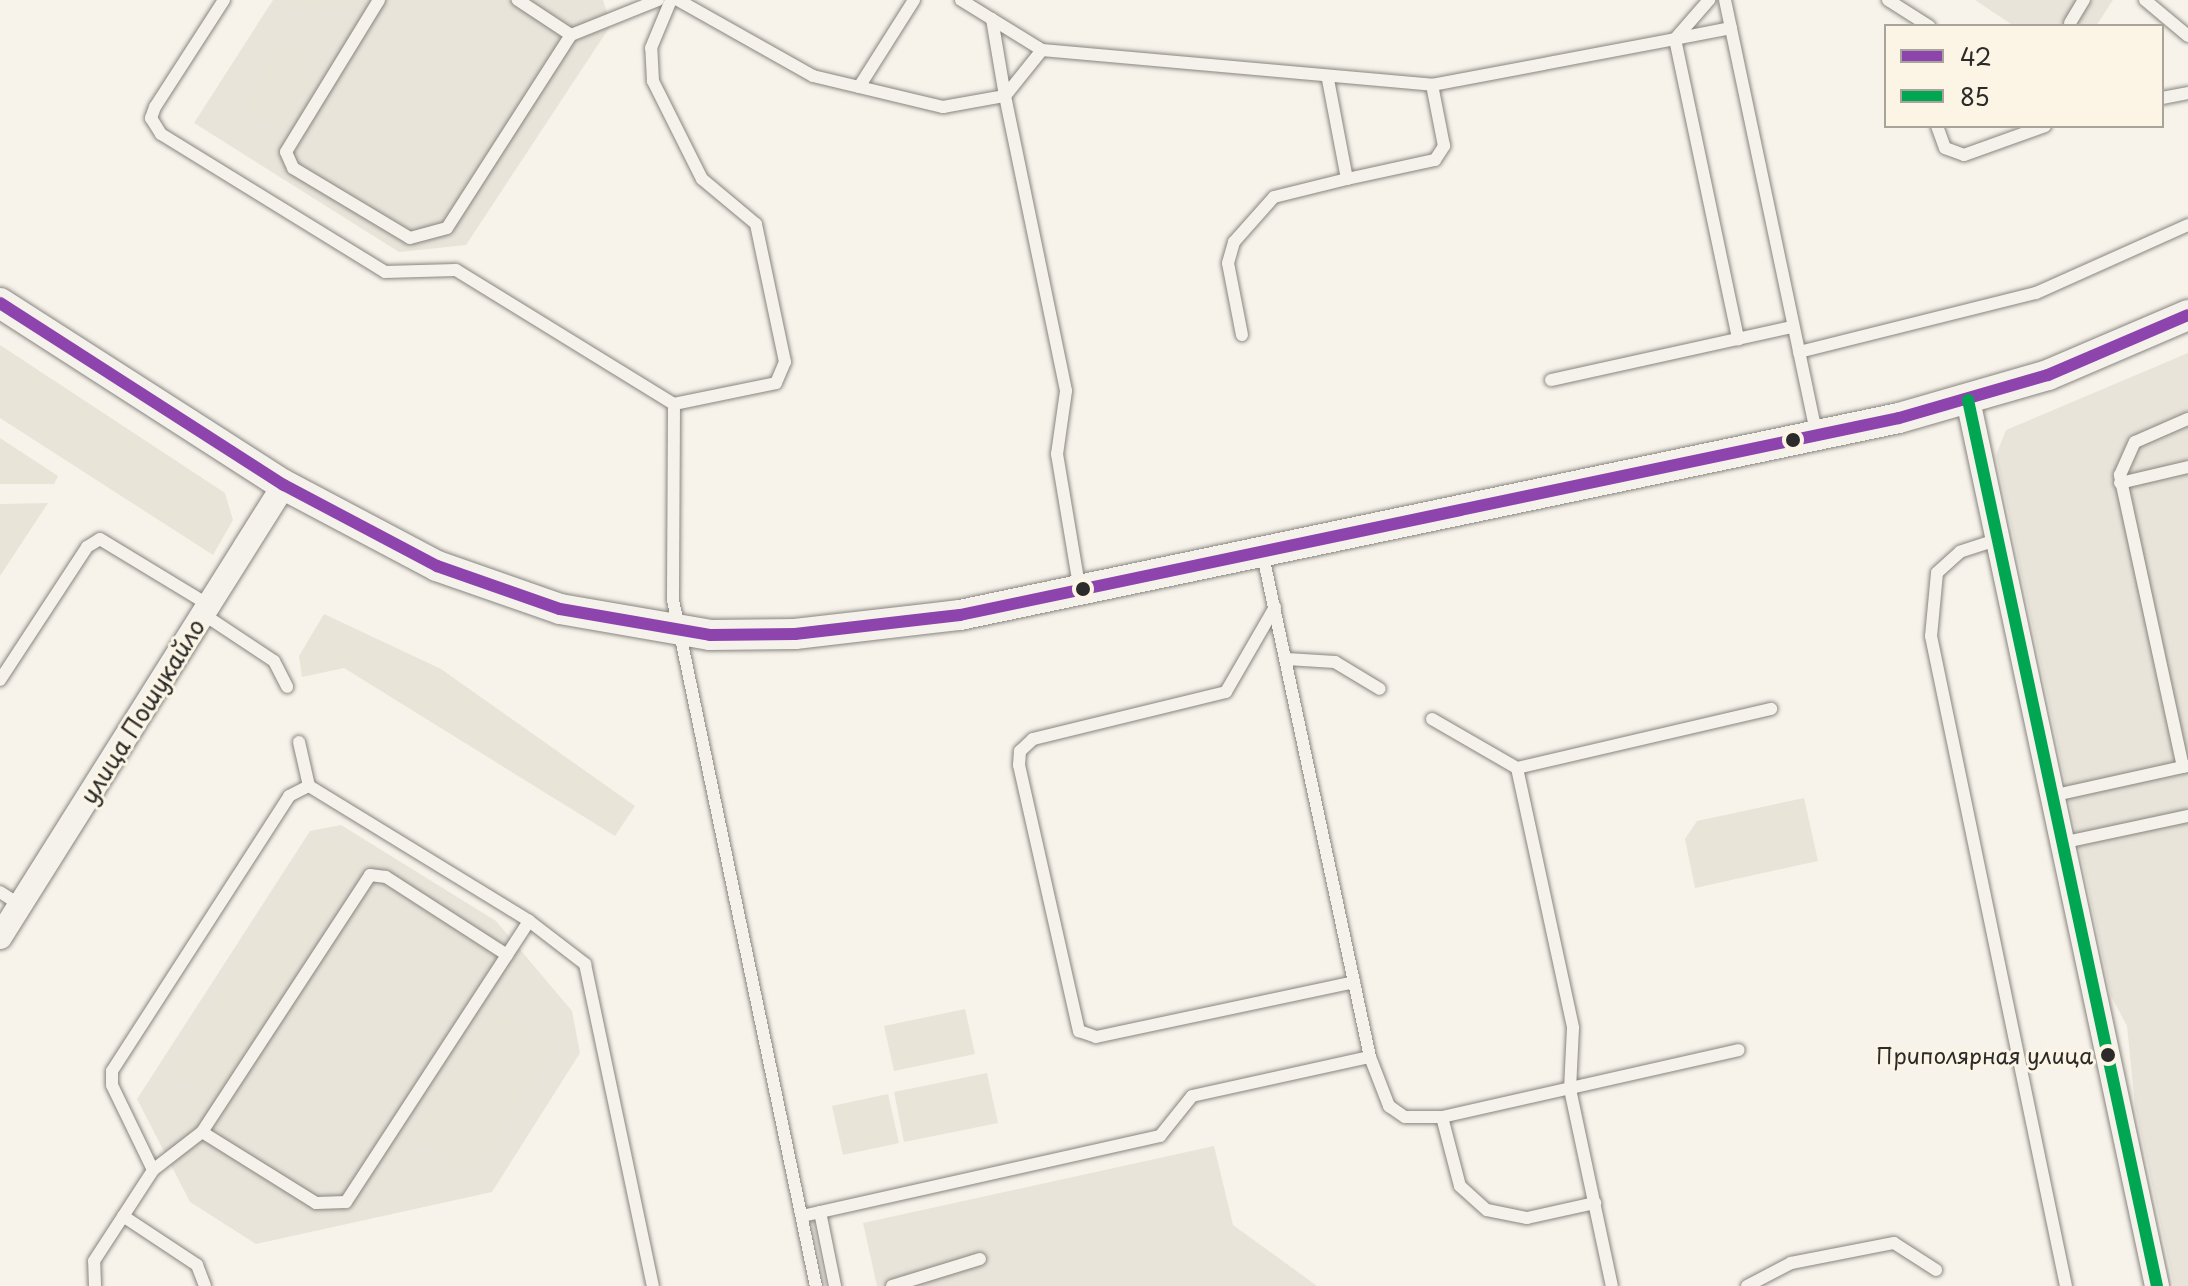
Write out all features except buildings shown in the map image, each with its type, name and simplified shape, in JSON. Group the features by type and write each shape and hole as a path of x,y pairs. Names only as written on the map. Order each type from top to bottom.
{"street":[{"path":"0,303 284,485 365,531 502,591 678,632 845,630 1080,591 1817,435 1968,400 2188,315"},
{"path":"1968,400 2157,1286"},
{"name":"улица Пошукайло","path":"0,937 10,898 206,609 284,485"}],"lane":[{"path":"224,0 155,107 151,118 161,134 385,272 456,270 674,404 776,383 785,362 756,224 702,179 653,81 651,48 671,0"},
{"path":"379,0 286,152 293,168 410,238 447,228 571,35 658,0"},
{"path":"518,0 571,35"},
{"path":"678,0 781,63 859,87 949,108 1005,96 1042,50"},
{"path":"859,87 914,0"},
{"path":"961,0 1042,50 1328,79 1432,85 1731,28"},
{"path":"1675,39 1709,0"},
{"path":"1725,0 1817,435"},
{"path":"1888,0 1917,22"},
{"path":"2070,23 2084,0"},
{"path":"2145,0 2188,36"},
{"path":"992,19 1066,391 1057,454 1080,591"},
{"path":"1675,39 1738,339"},
{"path":"1328,79 1347,179"},
{"path":"1242,335 1228,263 1234,242 1274,197 1435,160 1444,146 1432,85"},
{"path":"2164,98 2188,93"},
{"path":"1938,128 1945,148 1964,155 2039,128"},
{"path":"1799,352 2036,293 2188,225"},
{"path":"1551,380 1793,327"},
{"path":"674,404 668,544 678,632 815,1286 835,1284 820,1212"},
{"path":"2051,796 2185,766 2120,483 2122,460 2135,442 2188,419"},
{"path":"2120,483 2188,467"},
{"path":"0,680 87,547 100,539 206,609 274,661 287,687"},
{"path":"1996,540 1960,552 1937,573 1931,636 2066,1286"},
{"path":"1262,551 1370,1057 1389,1106 1405,1117 1442,1117 1739,1050"},
{"path":"1275,607 1226,692 1025,743 1019,762 1026,796 1074,1023 1086,1035 1354,982"},
{"path":"1287,659 1335,662 1380,689"},
{"path":"1432,719 1517,768 1771,709"},
{"path":"299,742 309,786 529,921 585,964 653,1286"},
{"path":"1517,768 1573,1028 1570,1089 1612,1286"},
{"path":"153,1170 112,1085 112,1071 289,796 309,786"},
{"path":"2061,843 2188,816"},
{"path":"95,1286 94,1261 153,1170 202,1132 370,875 386,877 507,955"},
{"path":"202,1132 316,1203 346,1202 529,921"},
{"path":"802,1216 1160,1136 1192,1096 1370,1057"},
{"path":"1442,1117 1460,1186 1487,1210 1527,1218 1595,1203"},
{"path":"123,1216 197,1265 205,1286"},
{"path":"1747,1286 1791,1263 1894,1243 1936,1270"},
{"path":"892,1286 980,1259"}],"shaded area":[{"path":"273,0 603,0 611,25 466,245 399,252 194,123"},
{"path":"287,0 365,0 304,12"},
{"path":"1975,0 2113,0 2097,24 2011,24"},
{"path":"285,37 300,46 310,85 282,128 242,103"},
{"path":"0,345 225,493 233,520 213,555 0,418"},
{"path":"2188,353 2188,1286 2174,1286 2135,1106 2127,1026 2111,996 1996,455 2006,430"},
{"path":"0,438 58,476 54,484 0,484"},
{"path":"48,503 0,576 0,504"},
{"path":"324,614 441,669 635,806 615,836 344,668 302,677 299,656"},
{"path":"1804,798 1818,861 1695,888 1685,839 1697,821"},
{"path":"341,825 496,921 572,1011 580,1053 492,1192 256,1244 190,1202 137,1099 310,831"},
{"path":"320,835 365,864 215,1097 171,1068"},
{"path":"493,1007 554,1047 472,1174 411,1134"},
{"path":"965,1009 975,1054 894,1071 884,1026"},
{"path":"987,1073 998,1123 904,1142 894,1092"},
{"path":"888,1094 899,1143 843,1155 832,1106"},
{"path":"1214,1146 1233,1225 1317,1286 877,1286 863,1223"}],"transit line":[{"name":"42","path":"0,303 284,485 437,566 560,609 710,635 795,634 960,615 1899,418 2048,375 2188,315"},
{"name":"85","path":"1968,400 2157,1286"}],"place":[{"name":"Приполярная улица","path":"2108,1055"}]}
